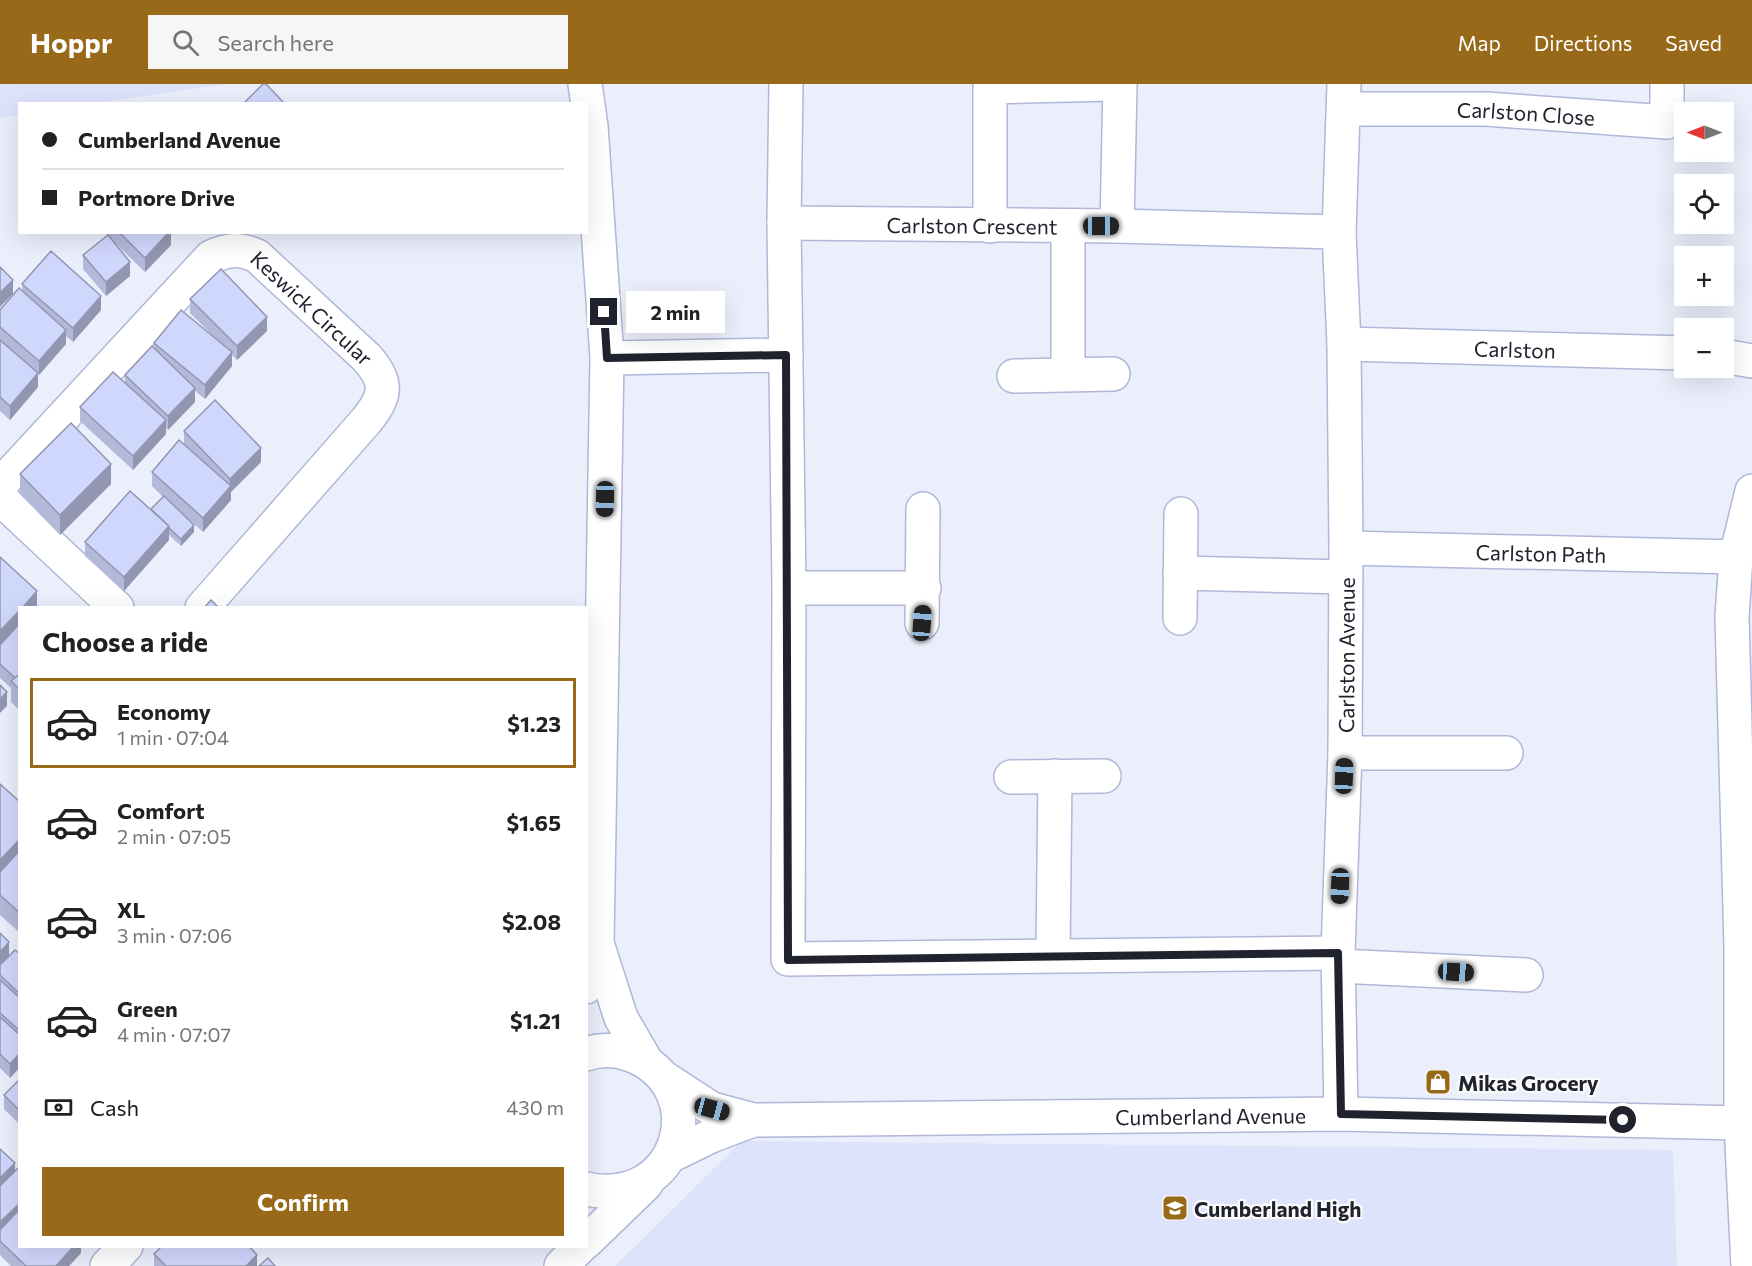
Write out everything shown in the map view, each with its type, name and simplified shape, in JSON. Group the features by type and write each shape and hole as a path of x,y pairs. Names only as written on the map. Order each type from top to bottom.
{"street":[{"path":"585,84 588,102"},
{"path":"786,84 784,223 789,588 788,960 1053,954 1338,960 1526,975"},
{"path":"990,226 989,85 1113,84"},
{"path":"1117,226 1120,84"},
{"name":"Carlston Close","path":"1344,97 1667,122 1667,84"},
{"name":"Carlston Avenue","path":"1341,1114 1338,960 1345,753 1346,563 1344,344 1339,232 1344,97"},
{"path":"588,105 607,358 597,943 588,979"},
{"name":"Carlston Crescent","path":"784,223 1117,226 1339,232"},
{"path":"1068,226 1068,373"},
{"name":"Keswick Circular","path":"0,485 211,257 227,250 242,250 257,256 377,369 383,384 380,404 204,606"},
{"name":"Carlston","path":"1344,344 1674,353"},
{"path":"607,358 786,355"},
{"path":"1734,358 1752,361"},
{"path":"1014,376 1068,373 1113,375"},
{"path":"1748,1266 1741,1123 1747,945 1732,617 1736,557 1752,491"},
{"path":"0,498 115,606"},
{"path":"922,623 923,509"},
{"path":"1180,618 1181,514"},
{"name":"Carlston Path","path":"1180,573 1346,563 1736,557"},
{"path":"789,588 924,588"},
{"path":"1345,753 1506,753"},
{"path":"1053,954 1055,776"},
{"path":"1011,777 1104,776"},
{"path":"588,1189 605,1193 631,1190 662,1167 679,1131 677,1104 621,1018 597,943"},
{"path":"588,1053 595,1051 622,1051 656,1070"},
{"name":"Cumberland Avenue","path":"656,1070 712,1109 753,1120 1341,1114 1741,1123"},
{"name":"Cumberland Avenue","path":"588,1240 662,1167 711,1136 753,1120"},
{"path":"107,1266 124,1248"},
{"path":"556,1266 557,1248"},
{"path":"561,1266 579,1248"}],"shaded area":[{"path":"0,84 226,84 104,102 18,102 18,115 0,118"},
{"name":"Cumberland High","path":"742,1141 1673,1150 1677,1266 615,1266"}],"building":[{"path":"263,84 266,84 283,102 245,102"},
{"path":"121,234 167,234 145,258"},
{"path":"108,235 130,262 106,282 83,255"},
{"path":"51,251 101,296 73,328 22,284"},
{"path":"0,267 13,280 0,293"},
{"path":"221,269 267,317 237,346 190,299"},
{"path":"19,288 66,330 39,361 0,327 0,310"},
{"path":"181,310 232,352 205,385 154,343"},
{"path":"0,340 38,373 10,406 0,397"},
{"path":"152,346 195,388 168,416 125,375"},
{"path":"113,372 166,420 133,456 80,407"},
{"path":"215,400 261,448 230,479 184,431"},
{"path":"71,423 111,464 60,515 20,474"},
{"path":"179,440 231,486 203,518 152,472"},
{"path":"130,491 169,526 124,577 85,542"},
{"path":"164,496 194,525 181,539 151,509"},
{"path":"0,557 37,591 24,606 18,606 18,612 0,631"},
{"path":"211,600 217,606 206,606"},
{"path":"18,625 18,676 15,678 0,664 0,645"},
{"path":"18,676 18,688 11,681"},
{"path":"0,685 7,692 0,699"},
{"path":"0,784 18,800 18,841 0,860"},
{"path":"18,852 18,911 0,895 0,872"},
{"path":"0,933 9,942 0,952"},
{"path":"15,950 18,952 18,992 0,975 0,965"},
{"path":"0,980 18,996 18,1029 0,1013"},
{"path":"0,1017 18,1033 18,1055 10,1064 0,1054"},
{"path":"18,1081 18,1109 4,1095"},
{"path":"0,1149 15,1163 0,1178"},
{"path":"18,1168 18,1205 0,1222 0,1186"},
{"path":"17,1212 18,1248 72,1248 56,1266 26,1266 0,1241 0,1230"},
{"path":"160,1248 251,1248 257,1255 246,1266 166,1266 154,1254"},
{"path":"268,1258 275,1266 259,1266"}],"place":[{"name":"Mikas Grocery","path":"1438,1082"},
{"name":"Cumberland High","path":"1175,1208"}],"route":[{"path":"604,312 607,358 786,355 789,588 788,960 1053,954 1338,953 1341,1114 1623,1120"}]}
